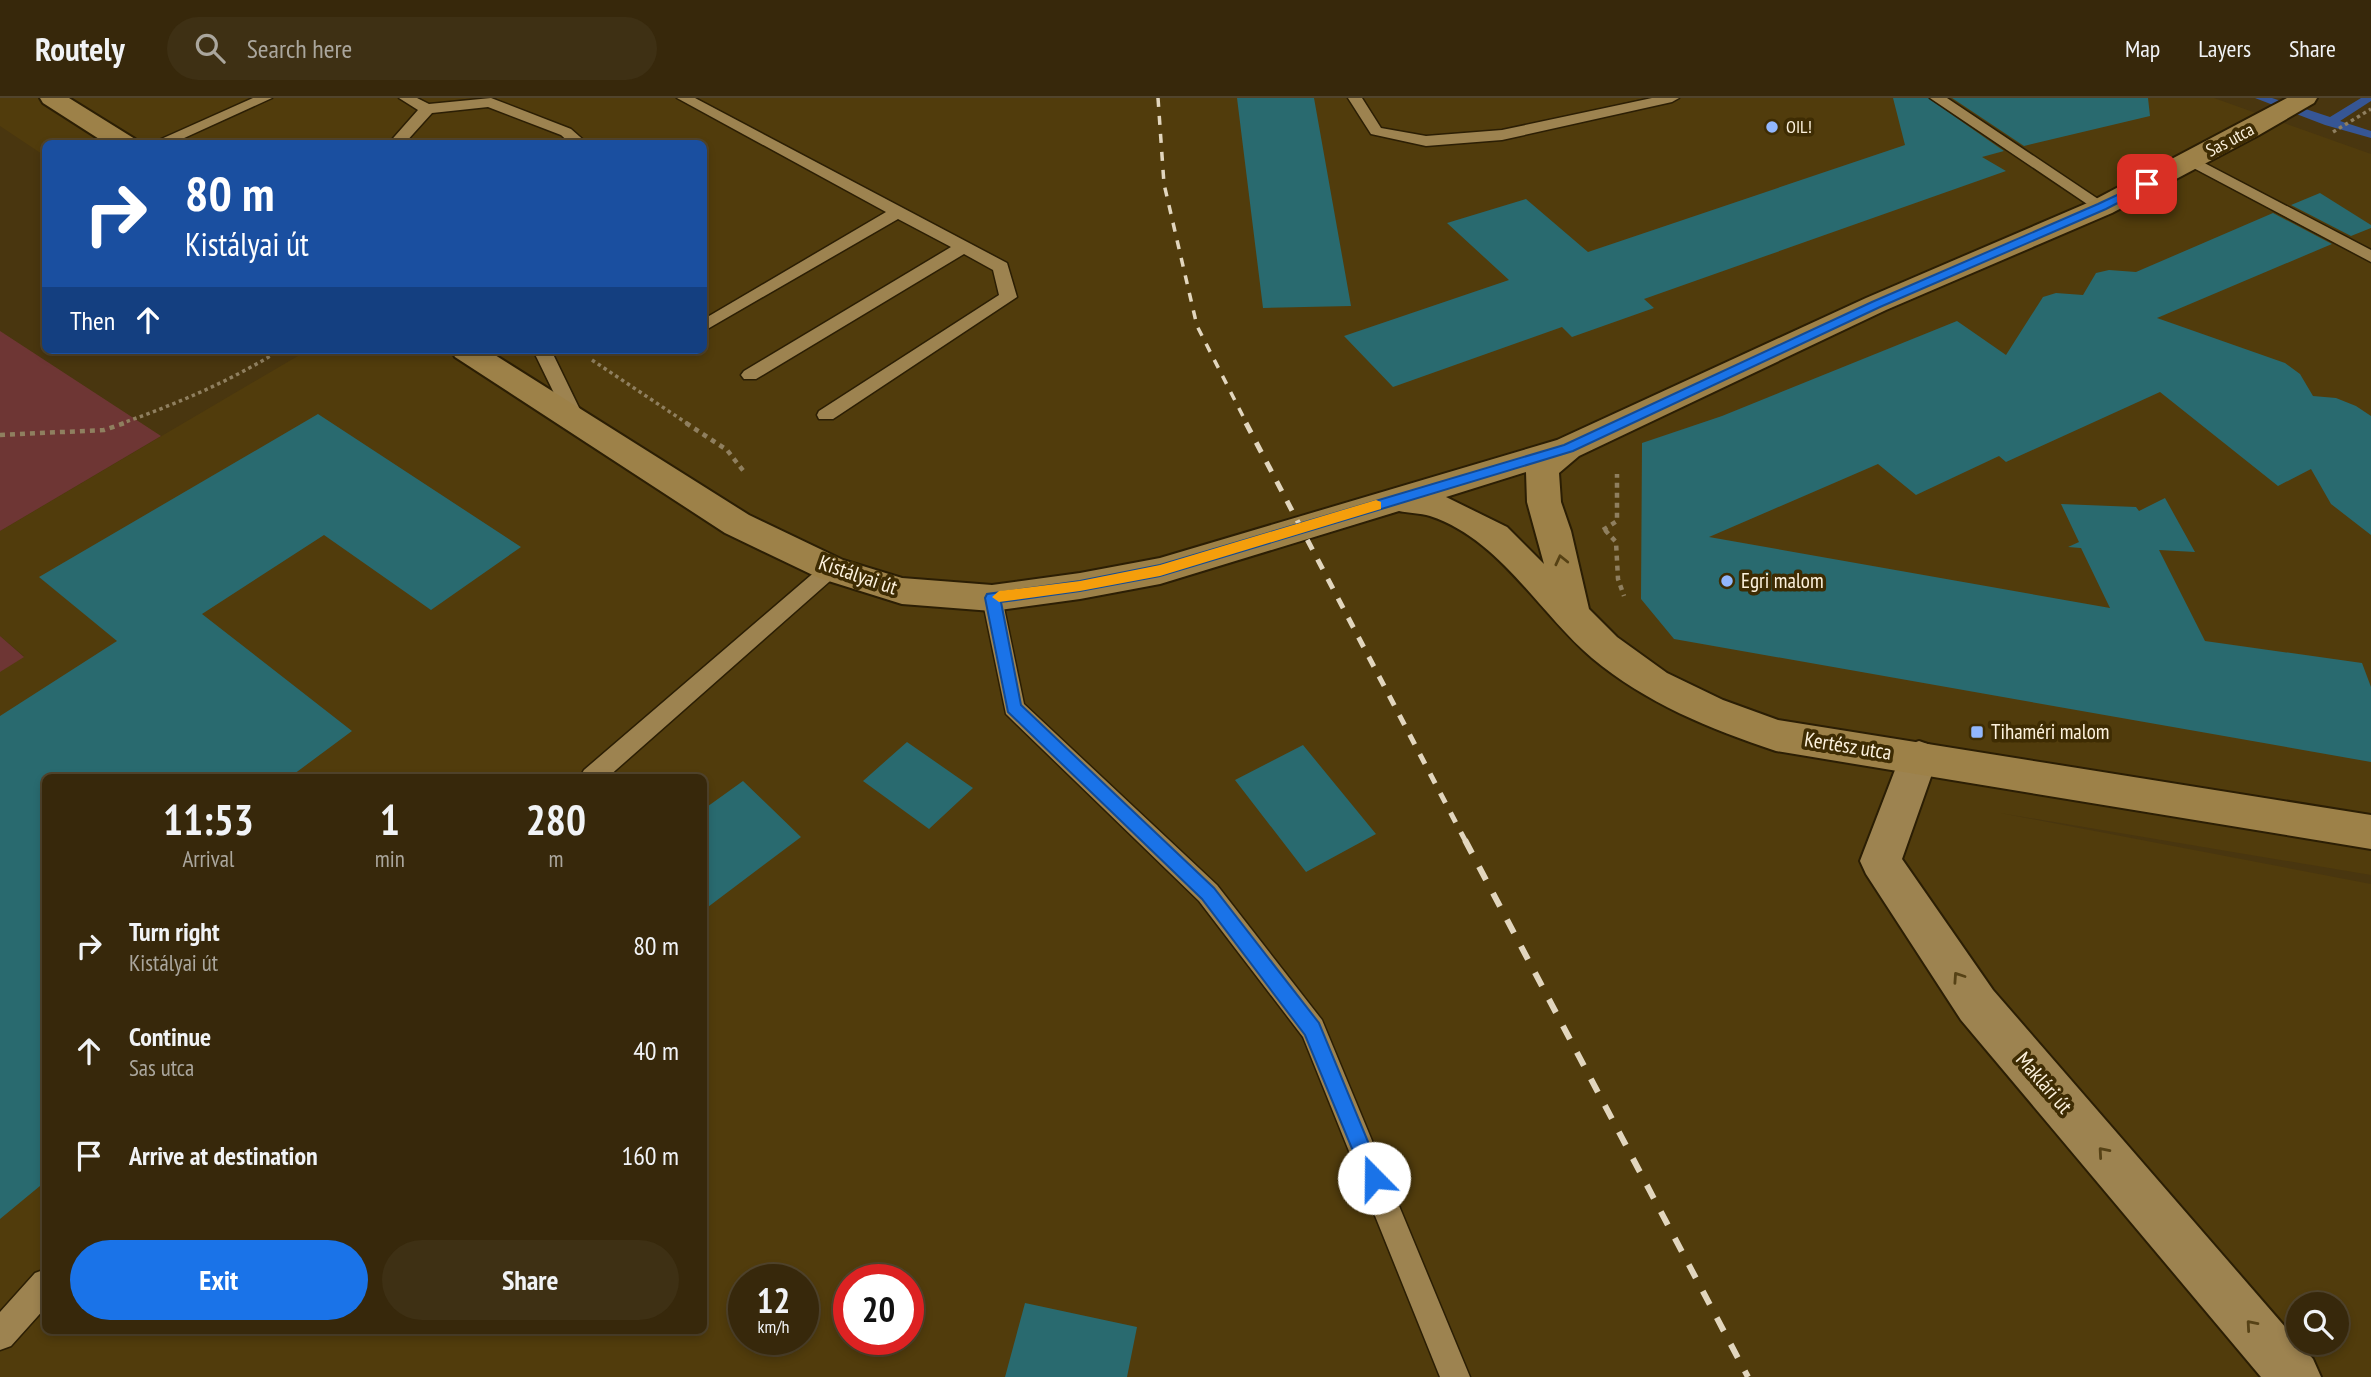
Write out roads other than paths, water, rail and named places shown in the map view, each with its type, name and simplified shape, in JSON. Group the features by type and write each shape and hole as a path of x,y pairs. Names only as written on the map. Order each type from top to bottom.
{"main road":[{"path":"52,98 120,140"},
{"name":"Sas utca","path":"1300,528 1568,448 1876,304 2102,207 2250,130 2305,98"},
{"name":"Kistályai út","path":"472,354 737,524 831,569 902,591 992,598 1080,586 1160,571 1300,528"},
{"path":"1568,448 1542,469 1544,502 1554,531 1574,619"},
{"path":"1495,536 1476,507 1482,475 1524,481 1544,502"},
{"name":"Kertész utca","path":"1396,499 1438,506 1495,536 1604,647 1654,683 1710,711 1776,735 2371,832"}],"street":[{"name":"Maklári út","path":"1919,757 1881,861 1977,1005 2295,1377"}],"lane":[{"path":"166,140 265,98"},
{"path":"406,98 427,109 489,102 566,132 576,140"},
{"path":"684,98 1001,267 1008,298 826,415"},
{"path":"1355,98 1376,131 1426,141 1502,135 1672,98"},
{"path":"1937,98 2102,207"},
{"path":"399,140 427,109"},
{"path":"2191,161 2369,255"},
{"path":"707,324 898,212"},
{"path":"750,375 963,247"},
{"path":"544,354 576,420"},
{"path":"595,774 831,569"},
{"path":"992,598 1014,708 1208,893 1312,1029 1455,1377"},
{"path":"0,1335 42,1288"}],"waterway":[{"path":"2261,98 2331,122"},
{"path":"2331,122 2367,99"},
{"path":"2331,122 2371,135"}],"railway":[{"path":"1158,98 1164,184 1197,326 1247,424"},
{"path":"1246,423 1466,842"},
{"path":"1465,840 1748,1377"}],"place":[{"name":"OIL!","path":"1772,127"},
{"name":"Egri malom","path":"1727,581"},
{"name":"Tihaméri malom","path":"1977,732"}]}
